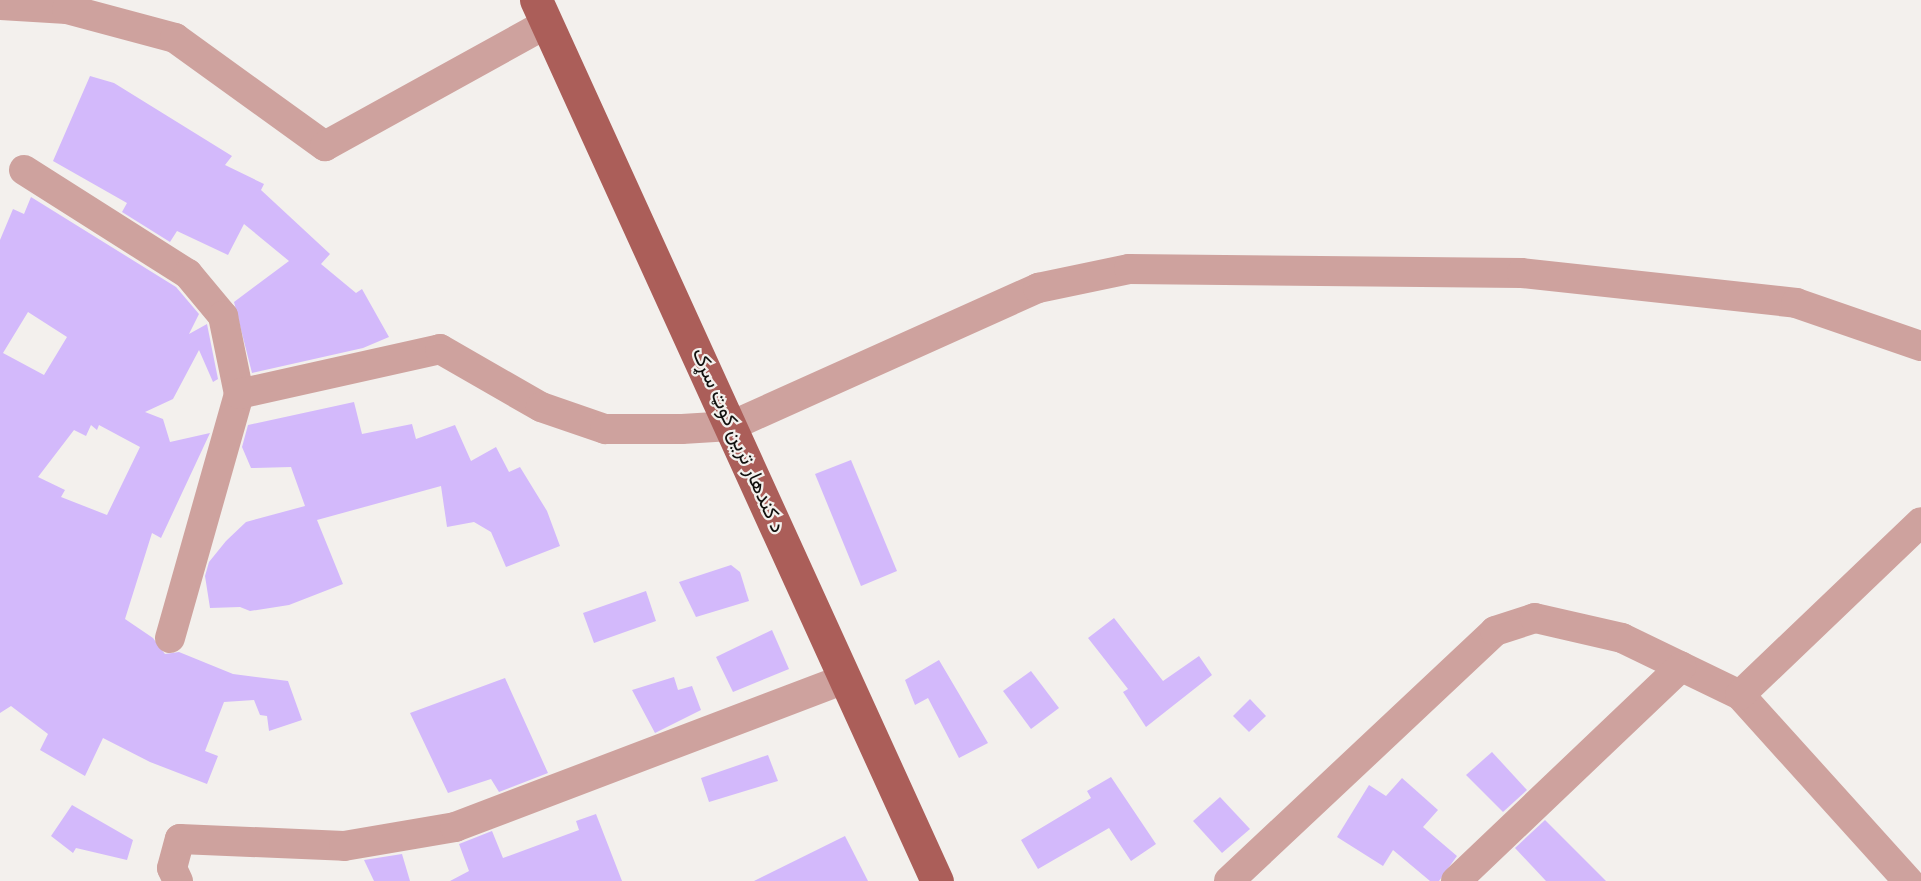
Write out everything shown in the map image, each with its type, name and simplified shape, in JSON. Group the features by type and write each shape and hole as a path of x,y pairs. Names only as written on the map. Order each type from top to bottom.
{"main road":[{"name":"د کندهار ترين کوټ سړک","path":"541,12 937,881"}],"street":[{"path":"0,5 67,9 175,38 325,146 541,12"},
{"path":"24,170 188,274 223,316 239,394 170,638"},
{"path":"239,394 440,349 541,407 605,429 731,426 1038,288 1129,269 1522,273 1796,303 1921,346"},
{"path":"1740,694 1921,522"},
{"path":"1229,881 1496,631 1535,618 1622,638 1740,694 1908,881"},
{"path":"1456,881 1681,667"},
{"path":"178,881 172,868 180,839 344,846 455,827 844,680"}],"building":[{"path":"90,76 114,83 232,156 225,165 264,184 261,190 330,254 321,264 356,293 362,289 389,337 363,348 252,373 234,302 289,261 244,224 228,255 177,231 170,242 122,212 127,203 53,161"},
{"path":"31,197 176,287 199,314 189,334 207,324 218,379 213,382 199,350 173,399 145,412 163,419 170,442 210,433 161,538 152,533 125,619 153,638 165,654 179,652 233,674 288,681 302,720 269,731 267,716 260,715 254,700 224,702 205,751 218,756 207,784 150,762 103,738 85,776 40,750 48,734 11,706 0,713 0,240 13,209 24,214","holes":["28,312 67,337 44,375 3,353","91,425 97,430 99,425 140,447 107,515 61,497 65,490 38,477 74,430 86,436"]},
{"path":"354,402 362,434 412,424 416,439 455,425 471,461 496,447 509,472 520,467 547,511 560,546 506,567 491,532 474,522 447,527 441,486 317,520 343,584 289,605 250,611 240,607 210,608 205,576 209,562 226,541 246,522 305,506 291,467 251,468 242,447 248,425"},
{"path":"851,460 897,571 861,586 815,474"},
{"path":"731,565 740,572 749,601 696,617 679,582"},
{"path":"646,591 656,621 594,643 583,613"},
{"path":"1114,618 1163,681 1199,656 1212,675 1146,727 1123,692 1128,689 1088,638"},
{"path":"772,630 789,669 733,692 716,657"},
{"path":"939,660 988,743 959,758 928,698 915,705 905,680"},
{"path":"1031,671 1059,708 1031,729 1003,691"},
{"path":"674,677 678,690 692,686 701,710 655,733 632,690"},
{"path":"505,678 548,773 499,792 491,779 448,793 410,713"},
{"path":"1250,699 1266,716 1249,732 1233,716"},
{"path":"1492,752 1527,790 1503,812 1466,775"},
{"path":"768,755 778,781 709,802 701,778"},
{"path":"1111,777 1156,844 1131,861 1109,828 1038,869 1021,840 1091,798 1087,791"},
{"path":"1402,778 1438,810 1423,827 1457,856 1439,881 1430,881 1393,850 1383,866 1337,837 1369,785 1386,796"},
{"path":"1220,797 1250,829 1222,853 1193,821"},
{"path":"72,805 133,840 127,860 76,848 73,853 51,836"},
{"path":"596,814 622,881 450,881 469,871 459,844 492,831 503,858 579,830 576,821"},
{"path":"1545,820 1606,881 1546,881 1515,848"},
{"path":"845,836 868,881 754,881"},
{"path":"402,854 410,881 374,881 364,860"}]}
